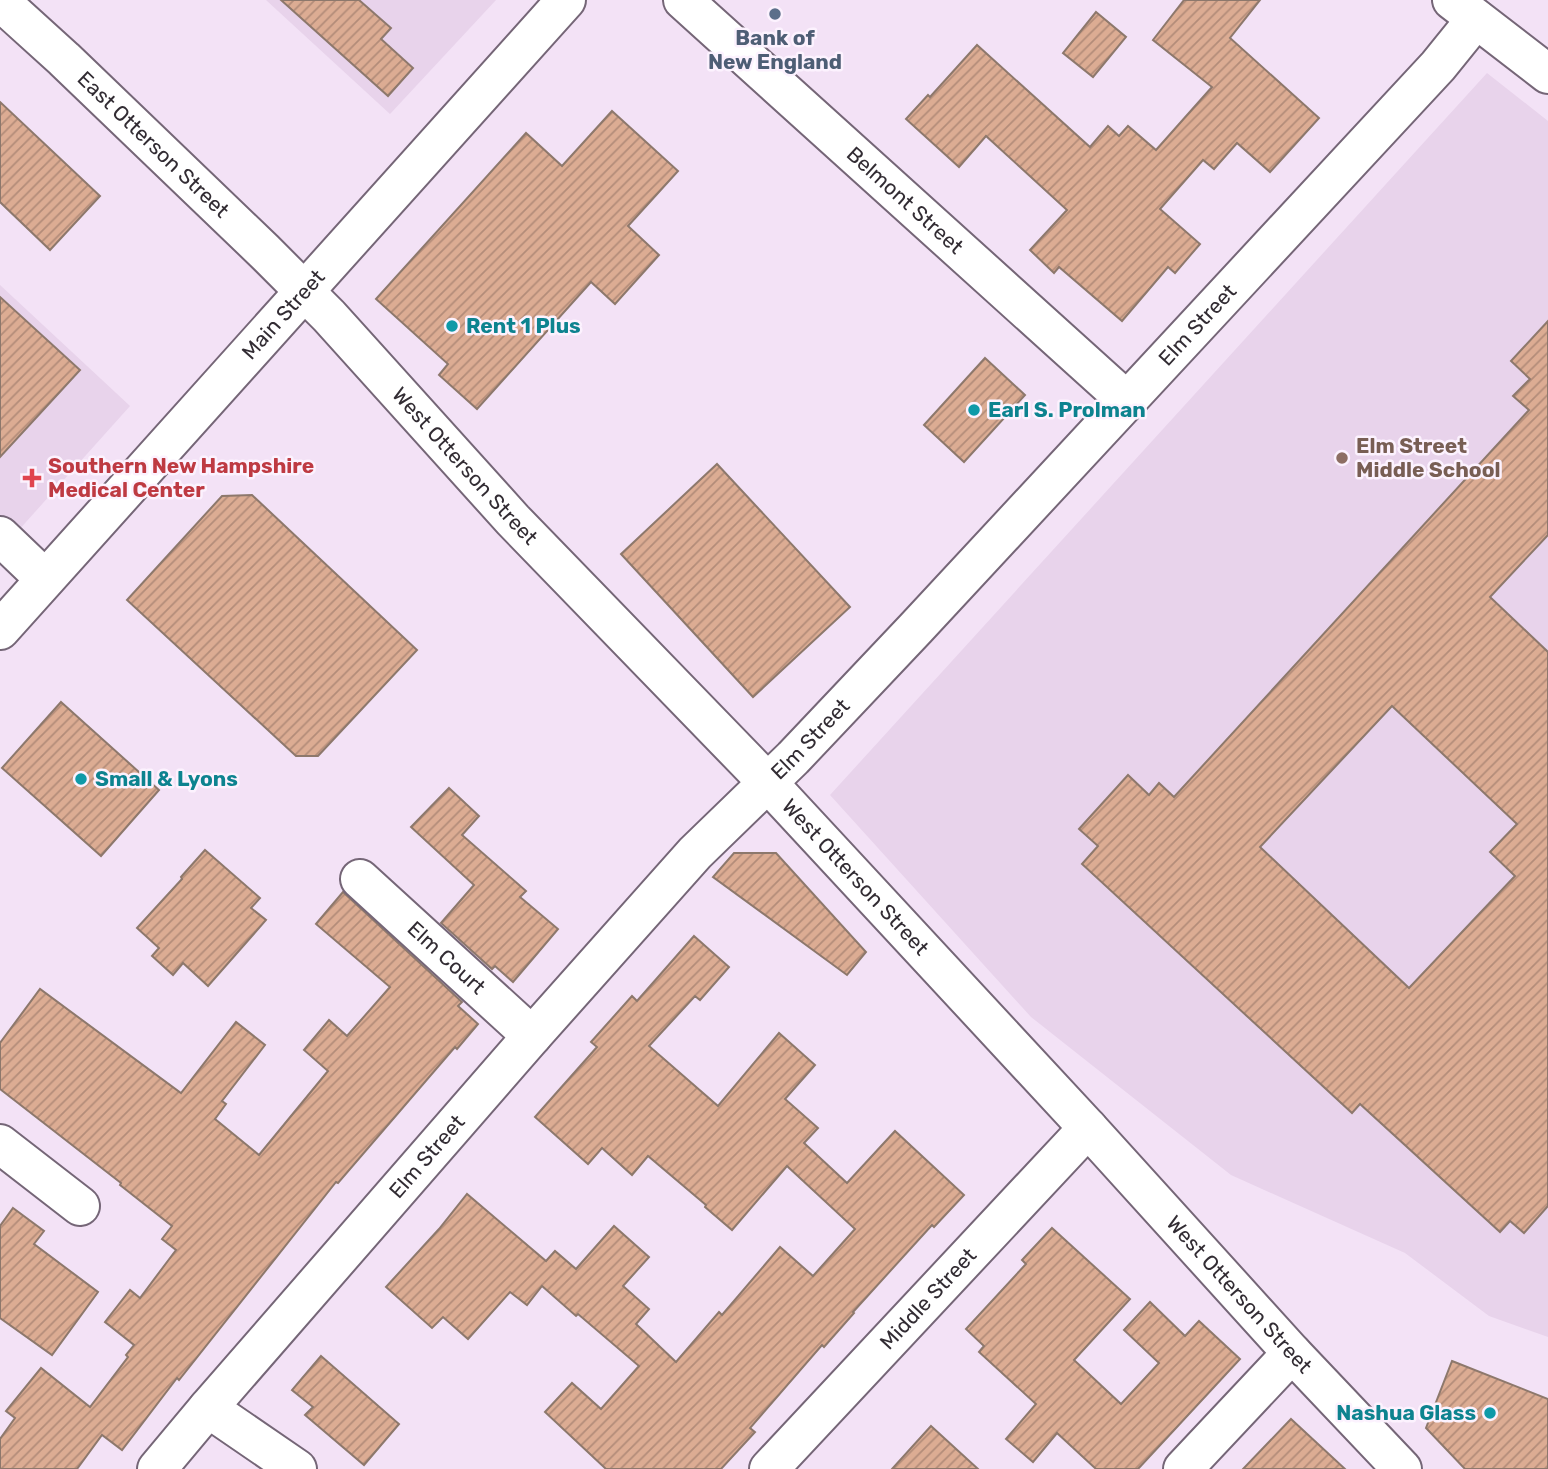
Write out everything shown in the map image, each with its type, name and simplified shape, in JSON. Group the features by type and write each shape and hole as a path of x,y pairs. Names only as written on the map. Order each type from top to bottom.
{"street":[{"name":"Main Street","path":"0,630 566,0"},
{"name":"Belmont Street","path":"683,0 1127,401"},
{"name":"East Otterson Street","path":"0,1 304,290"},
{"name":"Elm Street","path":"157,1469 532,1036 695,853 768,783 916,628 1438,66 1464,36 1464,9"},
{"path":"1464,9 1548,74"},
{"name":"West Otterson Street","path":"304,290 550,560 768,783 1402,1469"},
{"path":"0,536 46,579"},
{"name":"Elm Court","path":"360,879 532,1036"},
{"name":"Middle Street","path":"769,1469 1088,1128"},
{"path":"0,1144 80,1206"},
{"path":"1182,1469 1292,1353"},
{"path":"208,1408 297,1469"}],"shaded area":[{"path":"266,0 496,0 390,114"},
{"name":"Elm Street Middle School","path":"1487,73 1548,121 1548,1337 1489,1316 1405,1253 1231,1175 1031,1017 830,795"},
{"name":"Southern New Hampshire Medical Center","path":"0,285 130,406 0,551"}],"building":[{"path":"281,0 359,0 391,28 381,39 413,68 388,96"},
{"path":"1184,0 1260,0 1230,38 1319,118 1270,172 1237,143 1214,169 1203,160 1160,209 1200,244 1175,273 1168,267 1122,321 1059,267 1054,273 1030,250 1067,210 986,136 959,167 906,119 977,45 1090,147 1108,126 1119,136 1128,126 1156,150 1212,87 1153,40"},
{"path":"1096,12 1126,37 1093,77 1063,53"},
{"path":"0,102 100,196 50,250 0,202"},
{"path":"612,111 678,171 628,226 659,255 615,304 591,282 477,409 439,375 448,364 376,299 526,133 562,166"},
{"path":"0,297 80,370 0,457"},
{"path":"1548,321 1548,535 1490,597 1548,652 1548,1206 1524,1233 1510,1221 1500,1232 1360,1104 1352,1113 1082,864 1098,846 1079,829 1128,775 1149,795 1159,783 1174,797 1529,410 1513,396 1530,379 1511,361","holes":["1392,706 1517,824 1490,852 1515,876 1409,988 1260,847"]},
{"name":"Earl S. Prolman","path":"985,358 1025,395 964,462 924,425"},
{"path":"717,464 850,607 753,697 621,554"},
{"path":"252,495 417,650 318,756 296,756 127,600 222,496"},
{"name":"Small & Lyons","path":"61,702 159,790 101,856 2,768"},
{"path":"449,788 479,816 462,835 526,891 520,897 558,929 513,982 495,966 492,969 441,923 474,885 411,827"},
{"path":"205,850 260,898 251,908 266,920 208,986 183,963 173,975 152,956 159,948 137,928"},
{"path":"734,853 776,853 866,952 847,975 713,877"},
{"path":"343,892 462,1002 458,1006 478,1024 338,1183 336,1182 122,1450 102,1435 77,1469 0,1469 0,1439 15,1418 6,1411 41,1368 90,1407 134,1345 105,1322 130,1290 140,1298 176,1250 162,1239 172,1226 0,1089 0,1043 40,989 181,1093 236,1022 265,1045 222,1101 226,1104 215,1119 259,1155 328,1071 304,1050 329,1020 347,1036 390,987 316,924"},
{"path":"694,936 729,967 700,1000 695,996 649,1046 718,1106 779,1033 815,1065 785,1099 818,1128 804,1143 847,1183 895,1131 964,1195 934,1227 932,1225 824,1347 822,1345 750,1428 755,1432 721,1469 606,1469 545,1412 572,1383 601,1409 639,1366 578,1314 576,1316 542,1286 527,1305 510,1292 468,1339 443,1317 432,1328 386,1287 467,1194 546,1261 555,1251 576,1269 614,1226 649,1257 623,1286 649,1309 636,1324 676,1362 719,1312 722,1315 780,1247 813,1276 855,1229 787,1166 732,1230 648,1156 632,1175 602,1148 588,1164 535,1117 597,1047 591,1042 632,996 637,1001"},
{"path":"13,1208 44,1231 34,1244 98,1292 52,1355 0,1318 0,1226"},
{"path":"1052,1228 1130,1299 1074,1360 1121,1404 1159,1363 1124,1330 1150,1302 1185,1336 1199,1321 1240,1359 1138,1469 1096,1469 1057,1433 1033,1462 1006,1439 1036,1404 979,1352 984,1346 966,1329 1026,1264 1022,1260"},
{"path":"321,1356 399,1424 364,1465 305,1415 313,1407 292,1390"},
{"name":"Nashua Glass","path":"1452,1361 1548,1399 1548,1469 1465,1469 1426,1428"},
{"path":"1291,1419 1345,1469 1243,1469"},
{"path":"931,1426 978,1469 892,1469"}],"place":[{"name":"Bank of New England","path":"775,14"},
{"name":"Rent 1 Plus","path":"452,326"},
{"name":"Earl S. Prolman","path":"974,410"},
{"name":"Elm Street Middle School","path":"1342,458"},
{"name":"Southern New Hampshire Medical Center","path":"32,478"},
{"name":"Small & Lyons","path":"81,779"},
{"name":"Nashua Glass","path":"1490,1413"}]}
